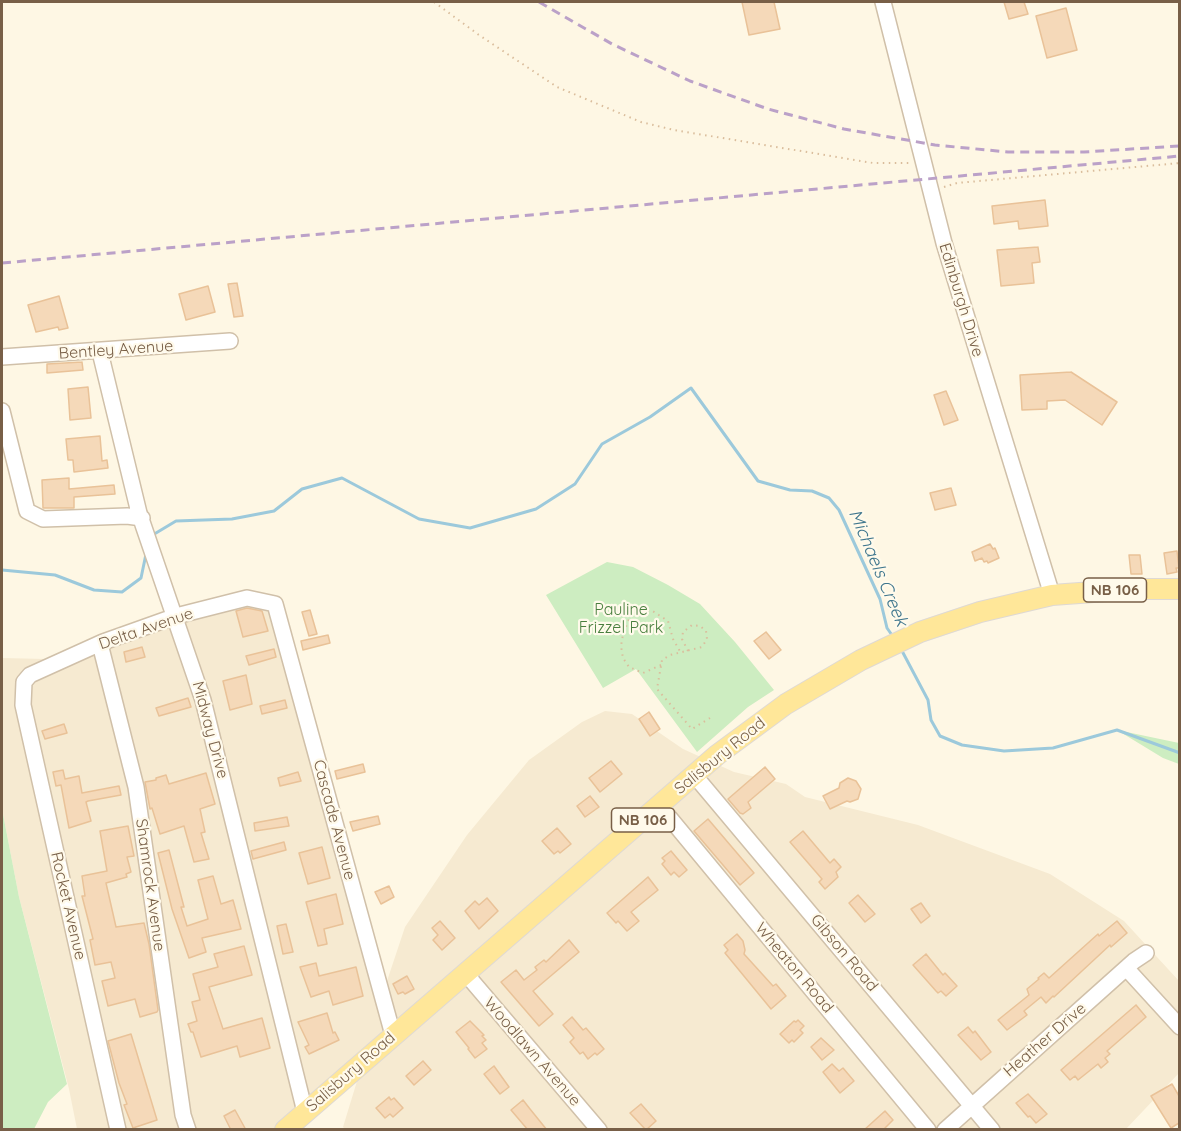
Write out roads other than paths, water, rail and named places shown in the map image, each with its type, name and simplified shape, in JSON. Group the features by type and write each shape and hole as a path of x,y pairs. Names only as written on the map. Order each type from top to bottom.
{"main road":[{"name":"Salisbury Road","path":"285,1130 717,755 786,704 861,660 920,632 980,612 1052,595 1135,589 1179,589"}],"street":[{"name":"Edinburgh Drive","path":"882,2 930,195 1052,595"},
{"name":"Bentley Avenue","path":"2,357 230,342"},
{"name":"Midway Drive","path":"100,352 139,513 203,700 305,1112"},
{"path":"2,411 27,511 44,519 127,516 142,518"},
{"name":"Delta Avenue","path":"24,681 30,675 100,644 176,616 246,598 275,604"},
{"name":"Cascade Avenue","path":"275,604 393,1035"},
{"name":"Shamrock Avenue","path":"100,644 136,787 181,1103 188,1130"},
{"name":"Rocket Avenue","path":"24,681 23,705 118,1130"},
{"name":"Gibson Road","path":"694,776 992,1130"},
{"name":"Wheaton Road","path":"659,806 928,1130"},
{"name":"Heather Drive","path":"945,1130 1134,961 1146,953"},
{"path":"1127,969 1179,1027"},
{"name":"Woodlawn Avenue","path":"466,974 598,1130"}],"waterway":[{"name":"Michaels Creek","path":"151,536 176,521 232,519 274,511 302,489 342,478 419,519 470,528 536,509 575,484 602,444 650,417 691,388 758,481 790,490 812,491 829,498 839,510 880,599 887,628 894,638"},
{"name":"Michaels Creek","path":"2,570 55,575 94,590 122,592 141,578 146,554"},
{"name":"Michaels Creek","path":"901,649 928,700 931,720 940,736 962,745 1004,751 1053,748 1117,730 1180,753"}],"railway":[{"path":"539,2 612,44 690,81 768,109 844,129 935,145 1008,152 1084,152 1180,146"},
{"path":"2,263 1180,156"}],"park label":[{"name":"Pauline Frizzel Park","path":"621,619"}]}
